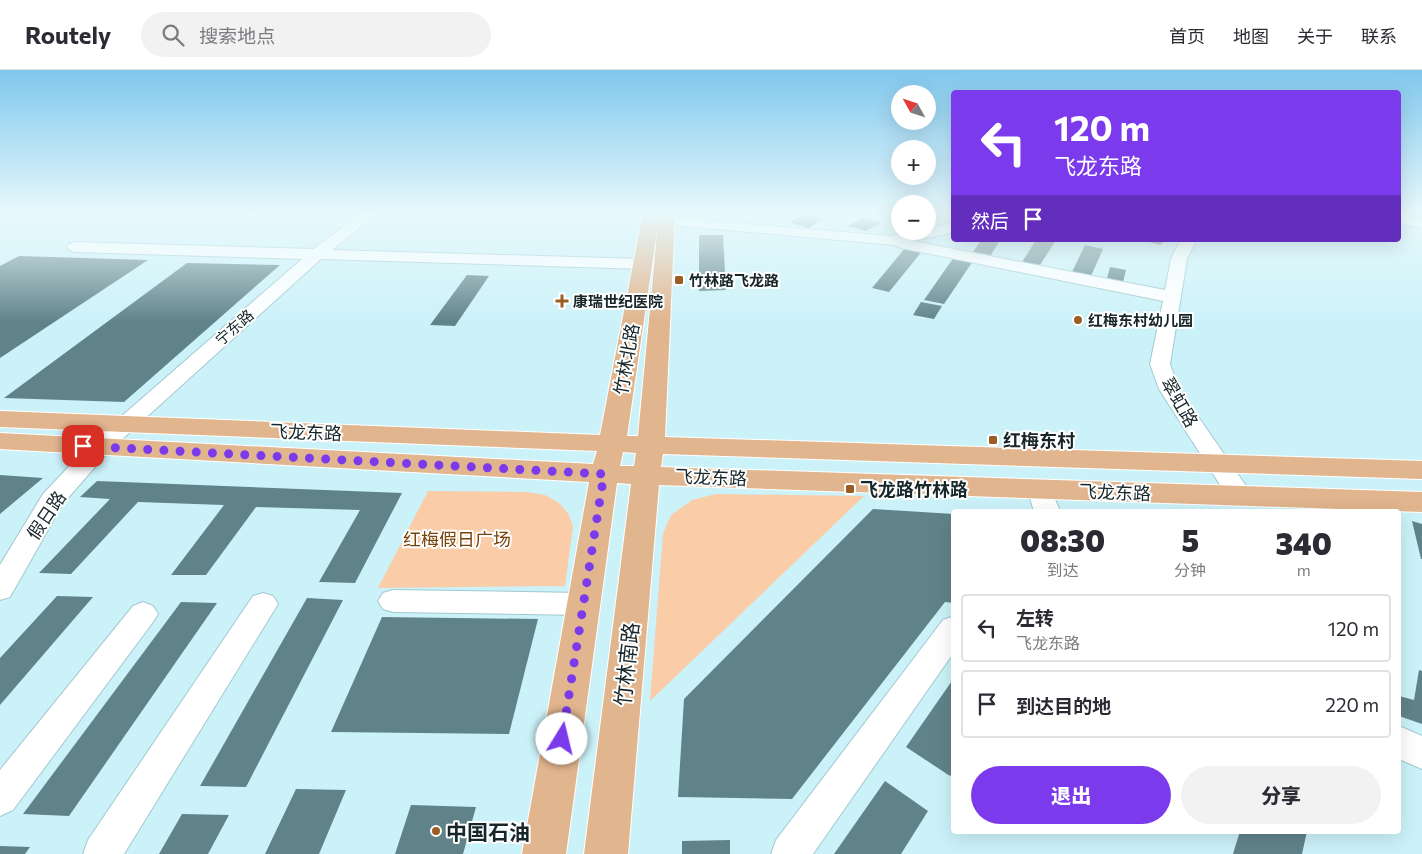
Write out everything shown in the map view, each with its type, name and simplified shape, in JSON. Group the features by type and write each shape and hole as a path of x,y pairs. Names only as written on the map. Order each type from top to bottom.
{"main road":[{"name":"竹林北路","path":"608,459 643,264 648,250"},
{"name":"竹林北路","path":"649,460 659,250"},
{"name":"飞龙东路","path":"0,420 123,425 608,459"},
{"name":"飞龙东路","path":"0,441 100,446 649,460 1218,463 1422,470"},
{"path":"544,854 608,459"},
{"name":"飞龙东路","path":"649,460 1043,500 1240,496 1422,502"},
{"name":"竹林南路","path":"606,854 649,460"}],"street":[{"path":"165,250 643,264"},
{"name":"宁东路","path":"100,446 323,250"},
{"path":"933,250 1171,297"},
{"name":"翠虹路","path":"1183,250 1179,259 1171,297 1160,364 1169,388 1240,496"},
{"name":"假日路","path":"0,589 52,500 100,446"},
{"path":"393,601 583,604"},
{"path":"102,854 263,604"},
{"path":"0,798 143,614"},
{"path":"790,854 951,632"},
{"path":"1401,743 1422,753"}],"green space":[{"name":"红梅假日广场","path":"428,491 526,492 545,495 559,503 568,513 573,526 565,586 378,588"},
{"path":"716,494 864,496 650,701 663,534 671,515 692,500"}],"building":[{"path":"699,250 724,250 726,290 699,291"},
{"path":"904,250 923,250 889,292 872,288"},
{"path":"975,250 994,250 991,255 973,252"},
{"path":"1030,250 1050,250 1040,265 1022,262"},
{"path":"1083,250 1103,250 1091,276 1072,272"},
{"path":"19,256 148,260 0,358 0,266"},
{"path":"954,257 973,261 944,304 924,300"},
{"path":"187,263 280,265 124,402 4,398"},
{"path":"1110,267 1126,270 1123,282 1107,278"},
{"path":"467,275 489,276 455,326 430,325"},
{"path":"921,302 942,306 934,319 913,315"},
{"path":"0,475 43,478 0,514"},
{"path":"97,481 402,493 355,583 319,582 360,510 256,507 206,575 171,575 224,505 138,502 71,574 39,573 110,499 80,497"},
{"path":"873,509 951,514 951,603 945,602 792,799 678,797 684,699"},
{"path":"1412,521 1422,524 1422,559 1421,559"},
{"path":"57,596 93,597 0,705 0,658"},
{"path":"307,598 343,600 246,787 200,786"},
{"path":"181,602 217,603 69,816 23,814"},
{"path":"382,617 538,619 509,734 331,732"},
{"path":"1419,670 1422,671 1422,724 1401,717 1401,697 1414,700"},
{"path":"951,682 950,776 906,747"},
{"path":"885,781 928,811 901,854 834,854"},
{"path":"296,789 346,790 319,854 265,854"},
{"name":"中国石油","path":"411,805 476,807 463,854 395,854"},
{"path":"182,814 229,815 208,854 159,854"},
{"path":"1239,834 1306,834 1302,854 1233,854"},
{"path":"730,840 730,854 682,854 682,841"},
{"path":"0,846 30,847 25,854 0,854"}],"place":[{"name":"竹林路飞龙路","path":"679,280"},
{"name":"康瑞世纪医院","path":"562,301"},
{"name":"红梅东村幼儿园","path":"1078,320"},
{"name":"红梅东村","path":"993,440"},
{"name":"飞龙路竹林路","path":"850,489"},
{"name":"中国石油","path":"436,831"}],"route":[{"path":"83,446 604,474 562,739"}]}
